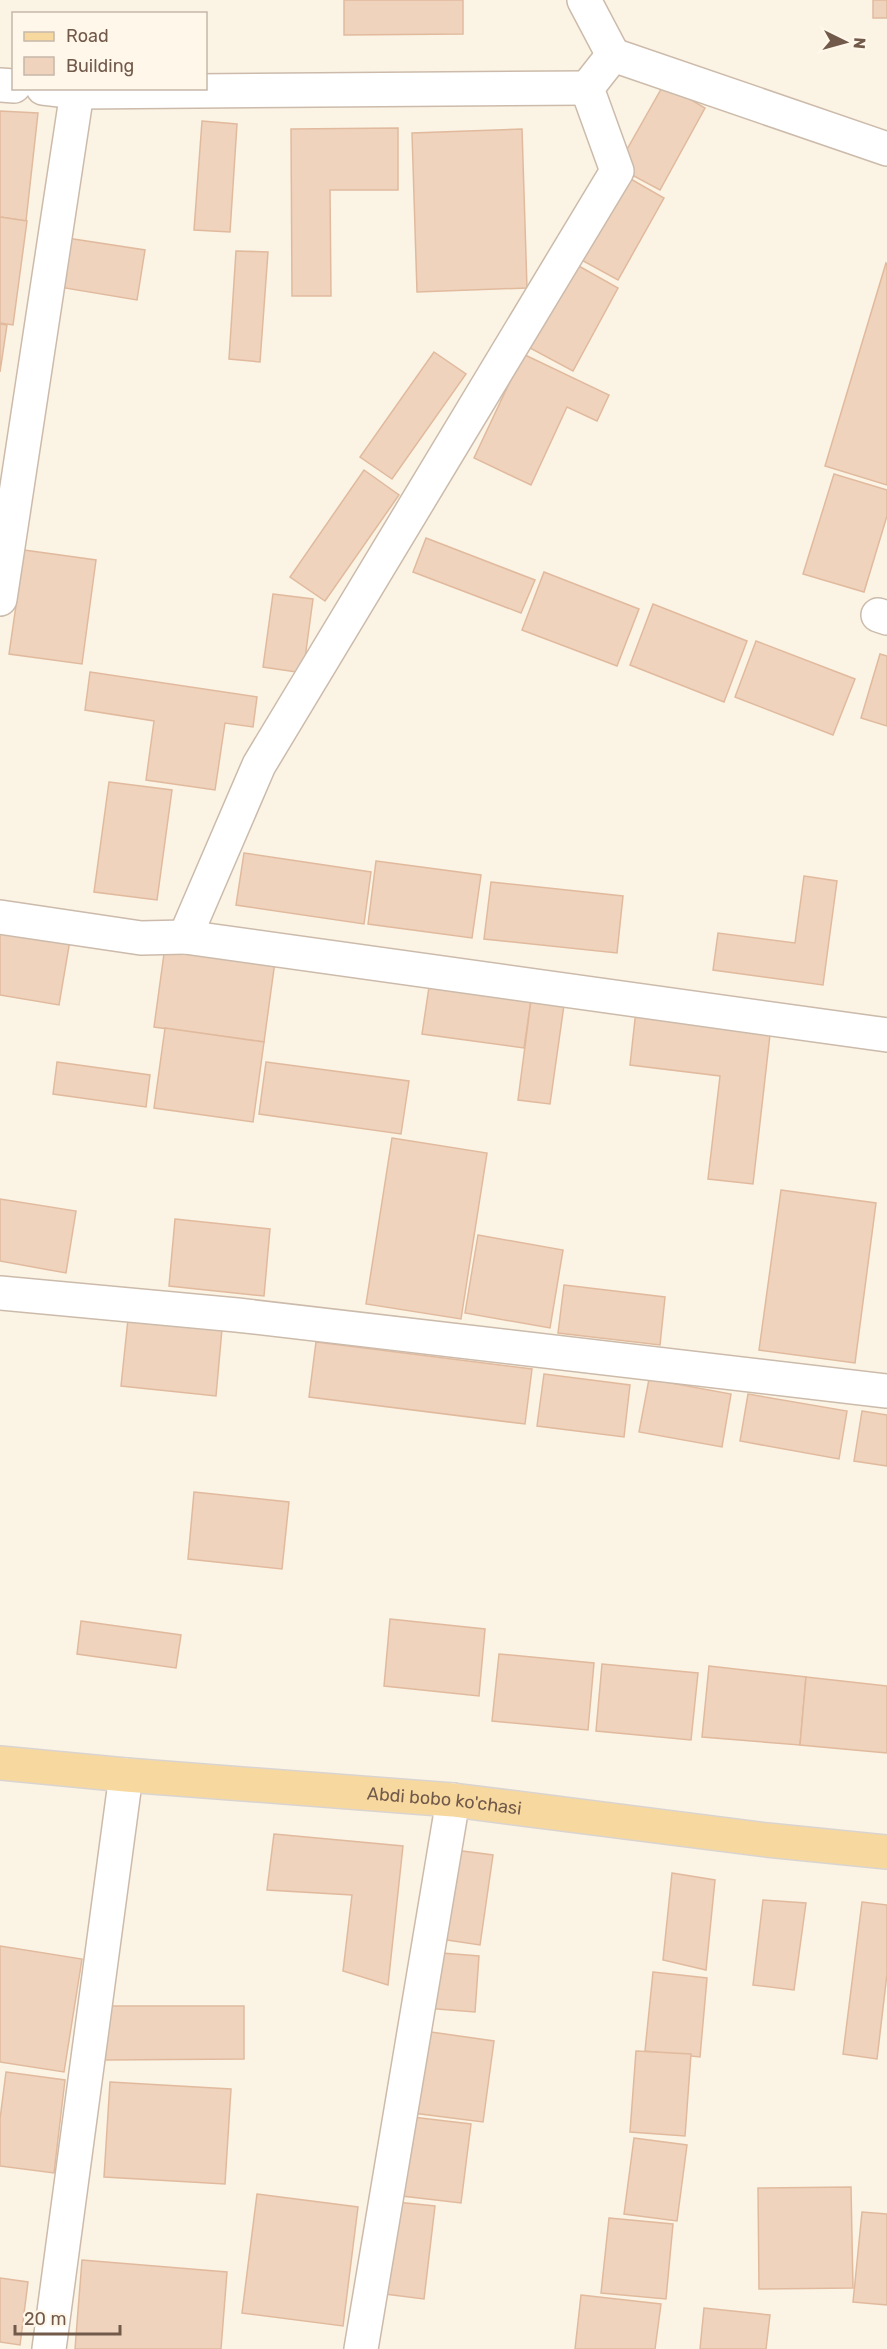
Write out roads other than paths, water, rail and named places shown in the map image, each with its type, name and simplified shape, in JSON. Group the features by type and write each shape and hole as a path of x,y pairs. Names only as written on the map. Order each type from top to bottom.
{"main road":[{"name":"Abdi bobo ko'chasi","path":"0,1762 126,1775 453,1800 767,1840 887,1852"}],"street":[{"path":"584,0 613,55 887,149"},
{"path":"587,88 613,55"},
{"path":"60,90 76,92 587,88"},
{"path":"185,937 259,765 617,171 587,88"},
{"path":"0,599 76,92"},
{"path":"0,917 141,938 185,937 887,1035"},
{"path":"0,1293 260,1318 887,1391"},
{"path":"49,2349 126,1775"},
{"path":"361,2349 453,1800"}]}
